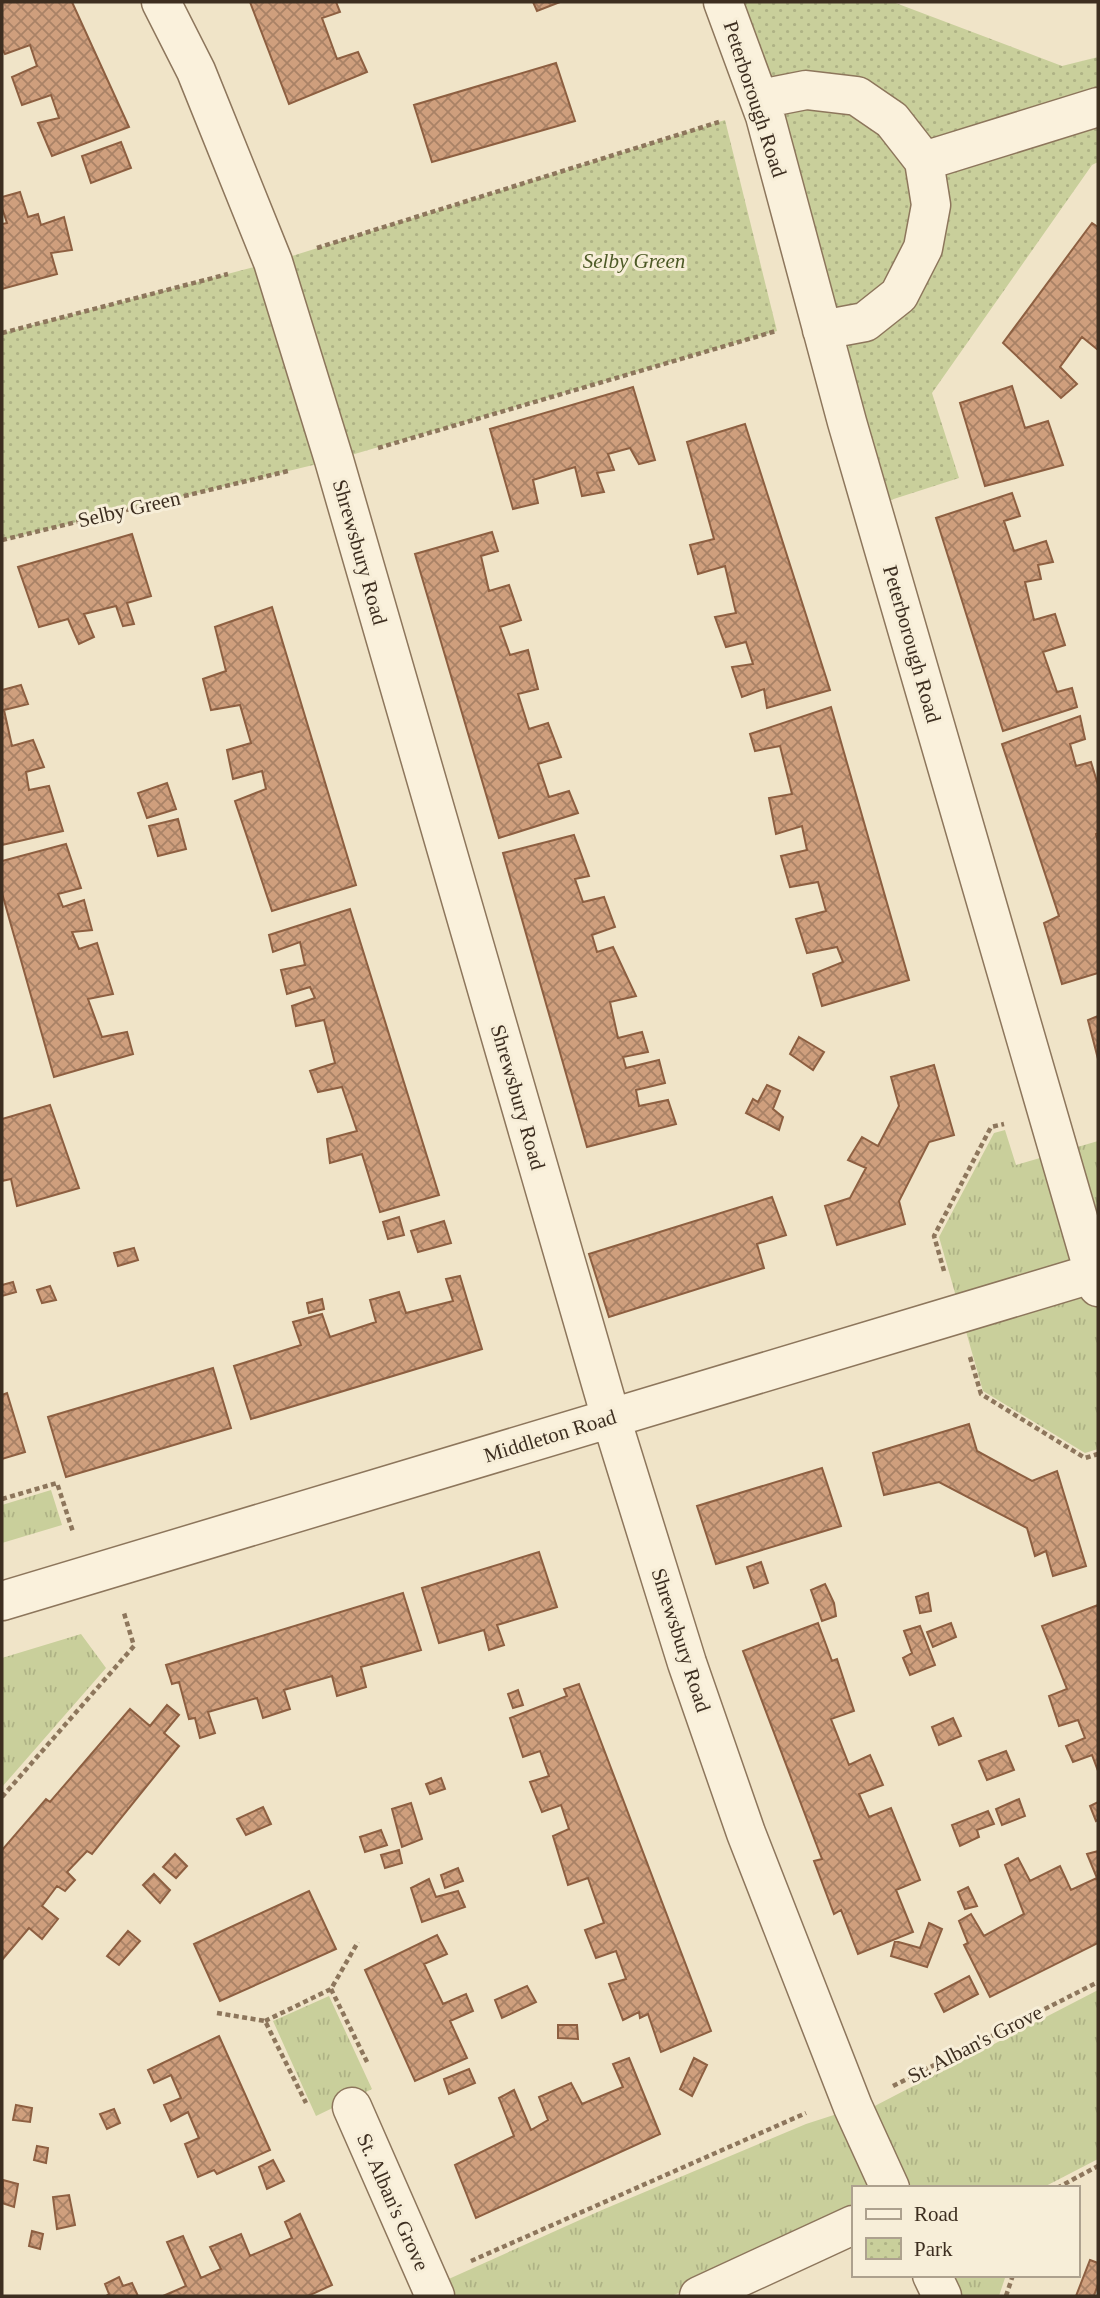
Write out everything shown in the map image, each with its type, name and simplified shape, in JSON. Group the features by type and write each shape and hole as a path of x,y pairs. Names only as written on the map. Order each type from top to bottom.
{"street":[{"name":"Shrewsbury Road","path":"161,2 196,71 273,262 334,460 611,1418 687,1663 746,1833 850,2101 889,2186"},
{"name":"Peterborough Road","path":"723,2 762,107 822,330 1050,1123 1097,1277"},
{"path":"762,107 806,90 857,96 892,120 924,161 931,205 923,248 899,295 864,322 822,330"},
{"path":"924,161 1098,107"},
{"name":"Middleton Road","path":"2,1601 957,1315 1097,1277"},
{"name":"St. Alban's Grove","path":"352,2107 431,2288"},
{"path":"699,2296 852,2225"},
{"path":"933,2277 942,2296"}],"path":[{"path":"2,333 273,262 762,107"},
{"name":"Selby Green","path":"2,540 334,460 778,331 822,330"},
{"path":"1050,1123 1018,1132 1014,1121 991,1127 934,1236 981,1394 1085,1458 1098,1454"},
{"path":"2,1499 57,1483 134,1646 2,1797"},
{"path":"218,2013 265,2021 331,1989 358,1942"},
{"name":"St. Alban's Grove","path":"431,2288 850,2101 1098,1982"},
{"path":"265,2021 316,2124 352,2107 381,2092 331,1989"},
{"path":"1061,2186 1098,2166"},
{"path":"1006,2296 1012,2277"}],"green space":[{"path":"723,2 893,2 1062,66 1098,57 1098,162 1092,165 932,393 959,478 872,506"},
{"name":"Selby Green","path":"725,120 777,331 334,460 2,540 2,333 273,262"},
{"path":"1005,1130 1016,1165 1098,1141 1098,1449 1085,1453 983,1391 939,1237 994,1133"},
{"path":"51,1490 62,1525 2,1543 2,1505"},
{"path":"81,1634 106,1668 2,1787 2,1658"},
{"path":"1098,1990 1098,2159 1046,2186 906,2186 869,2109"},
{"path":"329,1996 372,2089 316,2116 273,2021"},
{"path":"840,2113 869,2186 852,2186 852,2210 672,2296 449,2296 442,2282 602,2210 806,2124"},
{"path":"950,2277 1005,2277 999,2296 959,2296"}],"building":[{"path":"2,2 72,2 129,127 52,156 38,123 59,118 51,95 22,105 12,77 37,66 30,45 5,54 2,49"},
{"path":"250,2 336,2 340,12 322,18 337,59 358,52 367,72 289,104"},
{"path":"533,2 560,2 537,11"},
{"path":"556,63 575,121 432,162 414,105"},
{"path":"121,142 131,168 91,183 82,156"},
{"path":"20,192 28,217 38,214 41,225 64,217 72,250 51,253 57,274 2,289 2,224 7,223 2,197"},
{"path":"1092,223 1098,227 1098,350 1082,337 1060,367 1077,384 1061,398 1003,343"},
{"path":"1012,386 1025,428 1048,421 1063,465 985,486 960,403"},
{"path":"633,387 655,460 639,464 630,448 608,454 614,470 597,473 604,492 582,496 575,467 533,480 538,503 513,509 490,429"},
{"path":"745,424 830,690 767,708 764,689 742,697 732,667 753,664 746,642 726,647 715,617 736,613 725,566 698,574 690,545 714,539 687,442"},
{"path":"1012,493 1020,516 1004,521 1014,551 1046,541 1053,562 1038,565 1041,579 1025,582 1034,620 1055,614 1065,645 1043,652 1057,692 1072,688 1077,707 1003,731 936,518"},
{"path":"492,532 498,551 481,556 489,591 509,585 521,620 500,627 510,655 528,650 538,689 518,694 529,729 548,723 561,757 538,764 549,797 569,791 578,813 499,838 415,554"},
{"path":"132,534 151,596 127,603 134,624 123,626 116,606 84,614 94,637 79,644 68,619 39,627 18,567"},
{"path":"272,607 356,885 272,911 235,801 266,789 262,771 233,779 227,750 251,743 240,705 211,710 203,679 226,671 215,627"},
{"path":"21,685 28,704 4,710 12,746 33,740 44,767 26,772 29,790 49,786 63,831 2,845 2,690"},
{"path":"831,707 909,980 822,1006 813,974 843,962 837,947 807,953 796,919 826,911 818,882 790,887 781,856 807,850 802,826 776,834 769,798 792,794 780,746 755,751 750,734"},
{"path":"1080,716 1085,739 1070,744 1076,766 1091,762 1098,785 1098,973 1062,984 1044,923 1059,916 1002,744"},
{"path":"167,783 176,809 147,818 138,793"},
{"path":"178,819 186,849 158,856 149,826"},
{"path":"574,835 589,876 575,879 583,902 604,897 615,927 592,935 597,952 613,947 636,996 610,1002 618,1038 642,1032 648,1052 623,1057 626,1068 659,1060 665,1083 636,1090 639,1106 668,1100 676,1124 587,1147 503,853"},
{"path":"66,844 81,888 58,894 63,907 84,900 92,930 72,932 79,949 97,943 113,994 88,999 102,1037 127,1032 133,1054 54,1077 2,893 2,861"},
{"path":"350,909 439,1195 380,1212 362,1154 330,1163 327,1139 357,1131 342,1087 318,1092 310,1071 335,1063 324,1020 296,1026 292,1006 315,998 310,987 287,994 281,970 305,965 300,942 273,952 269,935"},
{"path":"1098,1016 1098,1059 1088,1020"},
{"path":"799,1037 824,1052 813,1070 790,1054"},
{"path":"934,1065 954,1135 929,1142 899,1201 905,1224 837,1245 825,1206 850,1198 866,1168 848,1160 862,1137 878,1146 899,1106 891,1077"},
{"path":"767,1085 780,1091 773,1109 783,1117 779,1130 746,1113 753,1099 758,1102"},
{"path":"50,1105 79,1188 17,1206 11,1179 2,1181 2,1119"},
{"path":"772,1197 786,1235 757,1244 764,1268 609,1317 589,1254"},
{"path":"399,1217 404,1235 388,1239 383,1222"},
{"path":"444,1221 451,1243 418,1252 411,1231"},
{"path":"134,1248 138,1260 118,1266 114,1253"},
{"path":"460,1276 482,1349 251,1419 234,1366 301,1345 293,1322 322,1314 330,1337 376,1322 370,1300 399,1292 406,1313 453,1301 446,1279"},
{"path":"13,1282 16,1292 2,1296 2,1285"},
{"path":"50,1286 56,1300 42,1303 37,1290"},
{"path":"322,1299 324,1309 309,1313 307,1303"},
{"path":"213,1368 231,1428 66,1477 48,1417"},
{"path":"7,1393 25,1452 2,1459 2,1395"},
{"path":"969,1424 977,1451 1032,1481 1057,1471 1086,1566 1053,1576 1046,1551 1035,1556 1027,1528 939,1482 884,1495 873,1453"},
{"path":"822,1468 841,1526 716,1564 697,1506"},
{"path":"539,1552 557,1607 497,1625 504,1645 489,1650 484,1630 439,1643 422,1588"},
{"path":"761,1562 768,1583 754,1588 747,1567"},
{"path":"825,1584 834,1603 836,1616 822,1621 811,1590"},
{"path":"403,1593 421,1650 361,1667 366,1687 337,1696 332,1676 284,1690 290,1709 263,1718 257,1698 208,1712 215,1733 200,1738 195,1718 189,1719 179,1682 172,1684 166,1665"},
{"path":"928,1593 931,1611 920,1613 916,1597"},
{"path":"1098,1605 1098,1771 1092,1755 1073,1762 1066,1746 1085,1738 1078,1720 1059,1726 1049,1696 1067,1689 1042,1626"},
{"path":"818,1623 832,1661 837,1659 854,1711 831,1719 849,1765 870,1755 883,1785 859,1794 869,1817 891,1808 920,1880 896,1890 913,1932 858,1954 841,1910 834,1914 814,1861 822,1859 743,1651"},
{"path":"951,1623 956,1637 933,1647 927,1632"},
{"path":"920,1626 935,1665 910,1675 903,1658 912,1653 904,1631"},
{"path":"579,1684 711,2031 661,2052 648,2014 640,2018 639,2012 623,2020 609,1984 626,1979 616,1951 596,1958 585,1930 604,1923 588,1878 568,1885 553,1836 569,1829 561,1805 542,1812 530,1782 549,1776 540,1751 523,1757 510,1718 567,1696 564,1689"},
{"path":"518,1690 523,1705 513,1708 508,1694"},
{"path":"167,1705 179,1715 164,1733 179,1746 92,1854 87,1851 67,1872 75,1880 65,1891 57,1886 42,1906 58,1919 42,1939 29,1928 2,1960 2,1850 46,1799 50,1802 130,1709 150,1726"},
{"path":"953,1718 961,1736 939,1745 932,1727"},
{"path":"1006,1751 1014,1770 987,1780 979,1761"},
{"path":"441,1778 445,1789 430,1794 426,1784"},
{"path":"1019,1799 1025,1816 1002,1825 996,1809"},
{"path":"1098,1802 1098,1820 1096,1821 1090,1806"},
{"path":"411,1803 422,1839 402,1847 392,1809"},
{"path":"263,1807 271,1824 246,1835 237,1819"},
{"path":"988,1811 994,1824 977,1830 979,1837 960,1846 952,1825"},
{"path":"381,1830 387,1845 365,1852 360,1837"},
{"path":"399,1850 402,1863 385,1868 381,1855"},
{"path":"1098,1851 1098,1943 990,1997 964,1945 968,1943 959,1921 971,1914 984,1936 1024,1914 1005,1865 1018,1858 1030,1881 1060,1866 1071,1890 1097,1878 1087,1854"},
{"path":"175,1854 187,1866 176,1878 163,1867"},
{"path":"458,1868 463,1881 445,1888 441,1875"},
{"path":"154,1874 170,1890 160,1903 143,1885"},
{"path":"429,1879 436,1897 458,1891 465,1907 422,1922 411,1888"},
{"path":"968,1887 977,1906 965,1909 958,1892"},
{"path":"309,1891 336,1949 220,2001 194,1944"},
{"path":"929,1923 942,1929 927,1967 891,1956 895,1941 920,1948"},
{"path":"128,1931 140,1941 119,1965 107,1956"},
{"path":"437,1935 447,1954 424,1964 443,2004 466,1994 473,2011 450,2021 467,2058 415,2081 365,1970"},
{"path":"969,1976 978,1994 944,2012 935,1994"},
{"path":"527,1986 536,2002 502,2018 495,2000"},
{"path":"558,2025 577,2025 578,2039 558,2038"},
{"path":"219,2036 270,2150 217,2174 214,2170 198,2177 185,2144 199,2138 188,2112 171,2121 164,2105 181,2098 171,2075 154,2083 148,2070"},
{"path":"629,2058 660,2134 476,2218 455,2165 514,2136 499,2098 514,2090 531,2130 548,2120 539,2097 571,2083 582,2104 623,2087 613,2064"},
{"path":"694,2058 707,2065 692,2096 680,2089"},
{"path":"469,2069 475,2083 449,2094 444,2079"},
{"path":"16,2105 32,2108 30,2122 13,2120"},
{"path":"114,2109 120,2123 107,2129 100,2114"},
{"path":"37,2146 48,2148 46,2163 34,2160"},
{"path":"273,2160 284,2181 267,2189 259,2167"},
{"path":"3,2180 18,2184 14,2207 2,2203"},
{"path":"69,2195 75,2225 57,2229 53,2197"},
{"path":"300,2214 332,2285 308,2296 163,2296 186,2286 167,2242 183,2236 201,2278 221,2269 210,2247 241,2234 250,2256 292,2238 285,2222"},
{"path":"32,2231 43,2234 40,2249 29,2246"},
{"path":"1090,2260 1098,2263 1098,2284 1094,2296 1076,2296"},
{"path":"119,2277 123,2286 132,2283 138,2296 106,2296 109,2294 105,2284"}]}
